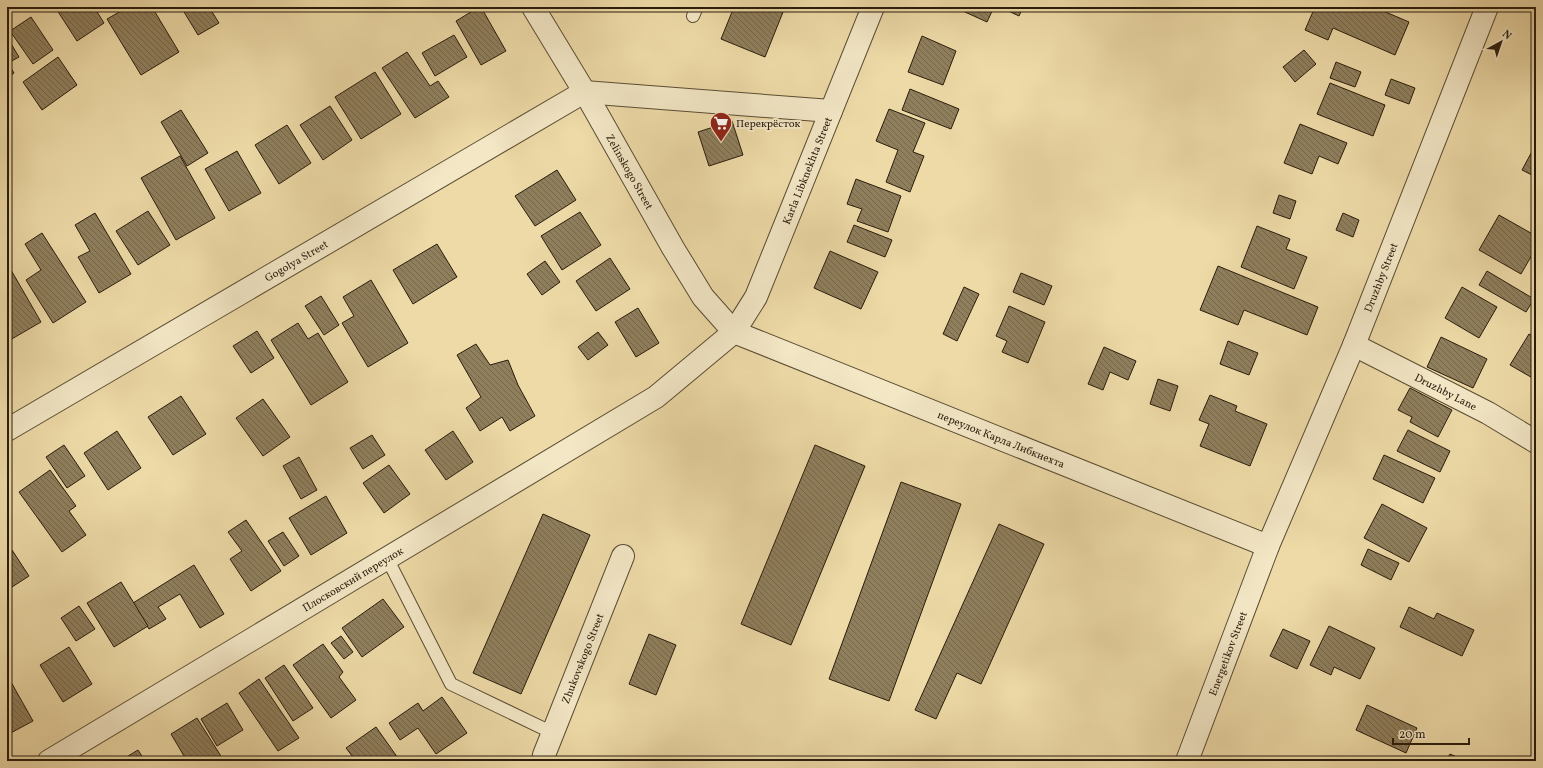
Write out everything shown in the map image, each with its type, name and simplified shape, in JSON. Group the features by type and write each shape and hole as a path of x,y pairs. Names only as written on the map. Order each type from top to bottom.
{"street":[{"name":"Zelinskogo Street","path":"533,7 584,92 672,248 703,297 734,332"},
{"name":"Karla Libknekhta Street","path":"656,397 734,332 756,297 873,7"},
{"name":"Druzhby Street","path":"1268,546 1354,345 1487,7"},
{"path":"584,92 831,111"},
{"name":"Gogolya Street","path":"7,430 584,92"},
{"name":"переулок Карла Либкнехта","path":"734,332 1268,546"},
{"name":"Druzhby Lane","path":"1354,345 1488,413 1536,442"},
{"name":"Плосковский переулок","path":"49,761 656,397"},
{"name":"Energetikov Street","path":"1186,761 1268,546"},
{"name":"Zhukovskogo Street","path":"542,759 623,556"}],"lane":[{"path":"387,558 450,684 552,733"}],"building":[{"path":"55,7 94,7 104,23 77,41"},
{"path":"118,7 152,7 179,52 141,75 107,19 121,11"},
{"path":"181,7 209,7 219,23 198,35"},
{"path":"481,7 506,51 481,65 456,21"},
{"path":"734,7 785,7 765,57 721,39"},
{"path":"954,7 994,7 987,22"},
{"path":"1000,7 1023,7 1019,16"},
{"path":"1315,7 1374,7 1409,22 1395,55 1333,28 1328,40 1305,30"},
{"path":"31,17 53,50 33,64 10,31"},
{"path":"454,35 467,57 435,76 422,53"},
{"path":"922,36 956,51 943,85 908,72"},
{"path":"7,37 19,57 8,63 14,73 7,78"},
{"path":"1304,50 1316,64 1295,82 1283,67"},
{"path":"407,52 430,86 438,81 449,97 415,118 382,68"},
{"path":"58,57 77,85 42,110 23,82"},
{"path":"1336,62 1361,72 1355,87 1330,78"},
{"path":"375,72 401,114 361,139 335,97"},
{"path":"1391,79 1415,88 1409,104 1385,95"},
{"path":"1330,83 1385,105 1373,136 1317,114"},
{"path":"910,89 959,109 951,129 902,110"},
{"path":"330,106 352,140 323,160 300,125"},
{"path":"889,109 925,123 913,152 924,156 910,192 886,182 898,150 876,141"},
{"path":"181,110 208,153 187,166 161,122"},
{"name":"Перекрёсток","path":"732,121 743,155 709,166 698,132"},
{"path":"1300,124 1347,143 1338,164 1319,156 1312,174 1284,163"},
{"path":"287,125 311,163 279,184 255,145"},
{"path":"1536,144 1536,177 1522,170"},
{"path":"237,151 261,193 229,211 205,169"},
{"path":"180,156 215,218 176,240 141,178"},
{"path":"557,170 576,200 535,226 515,196"},
{"path":"856,179 901,196 888,232 857,221 862,209 847,204"},
{"path":"1279,195 1296,201 1290,219 1273,213"},
{"path":"148,211 170,245 138,265 116,231"},
{"path":"580,212 601,245 562,270 541,236"},
{"path":"95,213 131,274 99,293 78,257 90,251 75,225"},
{"path":"1343,213 1359,220 1353,237 1336,230"},
{"path":"1499,215 1536,236 1536,248 1521,274 1479,250"},
{"path":"854,225 892,240 885,257 847,242"},
{"path":"1257,226 1290,239 1286,249 1307,257 1294,289 1241,267"},
{"path":"42,233 86,302 53,323 26,280 41,270 25,244"},
{"path":"437,244 457,277 413,304 393,270"},
{"path":"830,251 878,272 861,309 814,288"},
{"path":"610,258 630,289 596,311 576,281"},
{"path":"545,261 560,282 542,295 527,274"},
{"path":"7,263 41,322 10,340 7,334"},
{"path":"1218,266 1318,307 1307,335 1244,310 1238,325 1200,310"},
{"path":"1487,271 1534,299 1526,312 1479,285"},
{"path":"1021,273 1052,286 1044,305 1013,292"},
{"path":"371,280 408,343 368,367 342,323 354,316 343,297"},
{"path":"964,287 979,294 957,341 943,334"},
{"path":"1462,287 1497,307 1479,338 1445,318"},
{"path":"321,296 339,325 324,335 305,306"},
{"path":"1009,306 1045,322 1028,363 1002,352 1007,341 996,336"},
{"path":"638,308 659,343 636,357 615,322"},
{"path":"298,323 308,339 318,333 348,382 311,405 271,340"},
{"path":"257,331 274,358 251,373 233,346"},
{"path":"598,332 608,345 588,360 578,347"},
{"path":"1529,334 1536,338 1536,380 1510,365"},
{"path":"1441,337 1487,359 1473,388 1427,367"},
{"path":"1228,341 1258,353 1249,375 1220,364"},
{"path":"476,344 490,365 508,360 518,385 535,416 510,431 502,417 480,431 466,408 481,397 457,355"},
{"path":"1104,347 1136,361 1128,380 1110,372 1103,390 1088,384"},
{"path":"1158,379 1178,386 1170,411 1150,404"},
{"path":"1410,388 1452,410 1438,437 1410,422 1412,417 1398,410"},
{"path":"1210,395 1237,406 1235,411 1267,424 1250,466 1200,446 1209,424 1199,420"},
{"path":"181,396 206,434 173,455 148,417"},
{"path":"263,399 290,437 263,456 236,418"},
{"path":"1408,430 1450,451 1440,472 1397,451"},
{"path":"117,431 141,468 108,490 84,453"},
{"path":"453,431 473,462 446,480 425,450"},
{"path":"372,435 385,455 363,469 350,448"},
{"path":"64,445 85,476 67,488 46,457"},
{"path":"815,445 865,466 791,645 741,624"},
{"path":"1384,455 1435,478 1423,503 1373,479"},
{"path":"299,457 317,490 301,499 283,466"},
{"path":"389,465 410,494 384,513 363,483"},
{"path":"50,470 76,506 69,511 86,535 62,552 19,492"},
{"path":"901,482 961,504 889,701 829,679"},
{"path":"326,496 347,533 311,555 289,518"},
{"path":"1382,504 1427,528 1409,562 1364,538"},
{"path":"543,514 590,535 521,694 473,673"},
{"path":"246,520 281,571 251,591 230,559 242,551 228,532"},
{"path":"999,524 1044,544 981,684 957,673 936,719 915,710"},
{"path":"283,532 299,556 284,566 268,541"},
{"path":"1368,549 1399,563 1391,580 1361,565"},
{"path":"12,550 29,576 12,587 7,579 7,553"},
{"path":"194,565 224,614 200,628 180,594 158,607 166,619 149,629 133,603"},
{"path":"121,582 148,626 114,647 87,603"},
{"path":"383,599 404,627 362,657 342,628"},
{"path":"79,606 95,629 76,641 61,618"},
{"path":"1409,607 1434,619 1437,613 1474,630 1462,656 1400,627"},
{"path":"1329,626 1375,648 1360,679 1334,667 1331,675 1310,665"},
{"path":"1283,629 1310,641 1297,669 1270,656"},
{"path":"649,634 676,645 656,695 629,684"},
{"path":"341,636 353,652 344,659 331,643"},
{"path":"323,644 343,672 339,677 356,700 331,718 293,665"},
{"path":"69,647 92,684 63,702 40,665"},
{"path":"284,665 313,708 293,721 265,678"},
{"path":"259,679 299,738 278,751 239,693"},
{"path":"11,682 33,721 7,735 7,684"},
{"path":"442,697 467,733 436,754 418,728 400,740 389,723 418,703 423,711"},
{"path":"227,703 243,730 217,746 201,719"},
{"path":"1367,705 1417,728 1406,753 1356,730"},
{"path":"197,718 224,761 187,761 171,734"},
{"path":"376,727 400,761 356,761 346,748"},
{"path":"138,750 145,761 120,761"},
{"path":"1450,754 1466,761 1446,761"}],"place":[{"name":"Перекрёсток","path":"721,142"}]}
